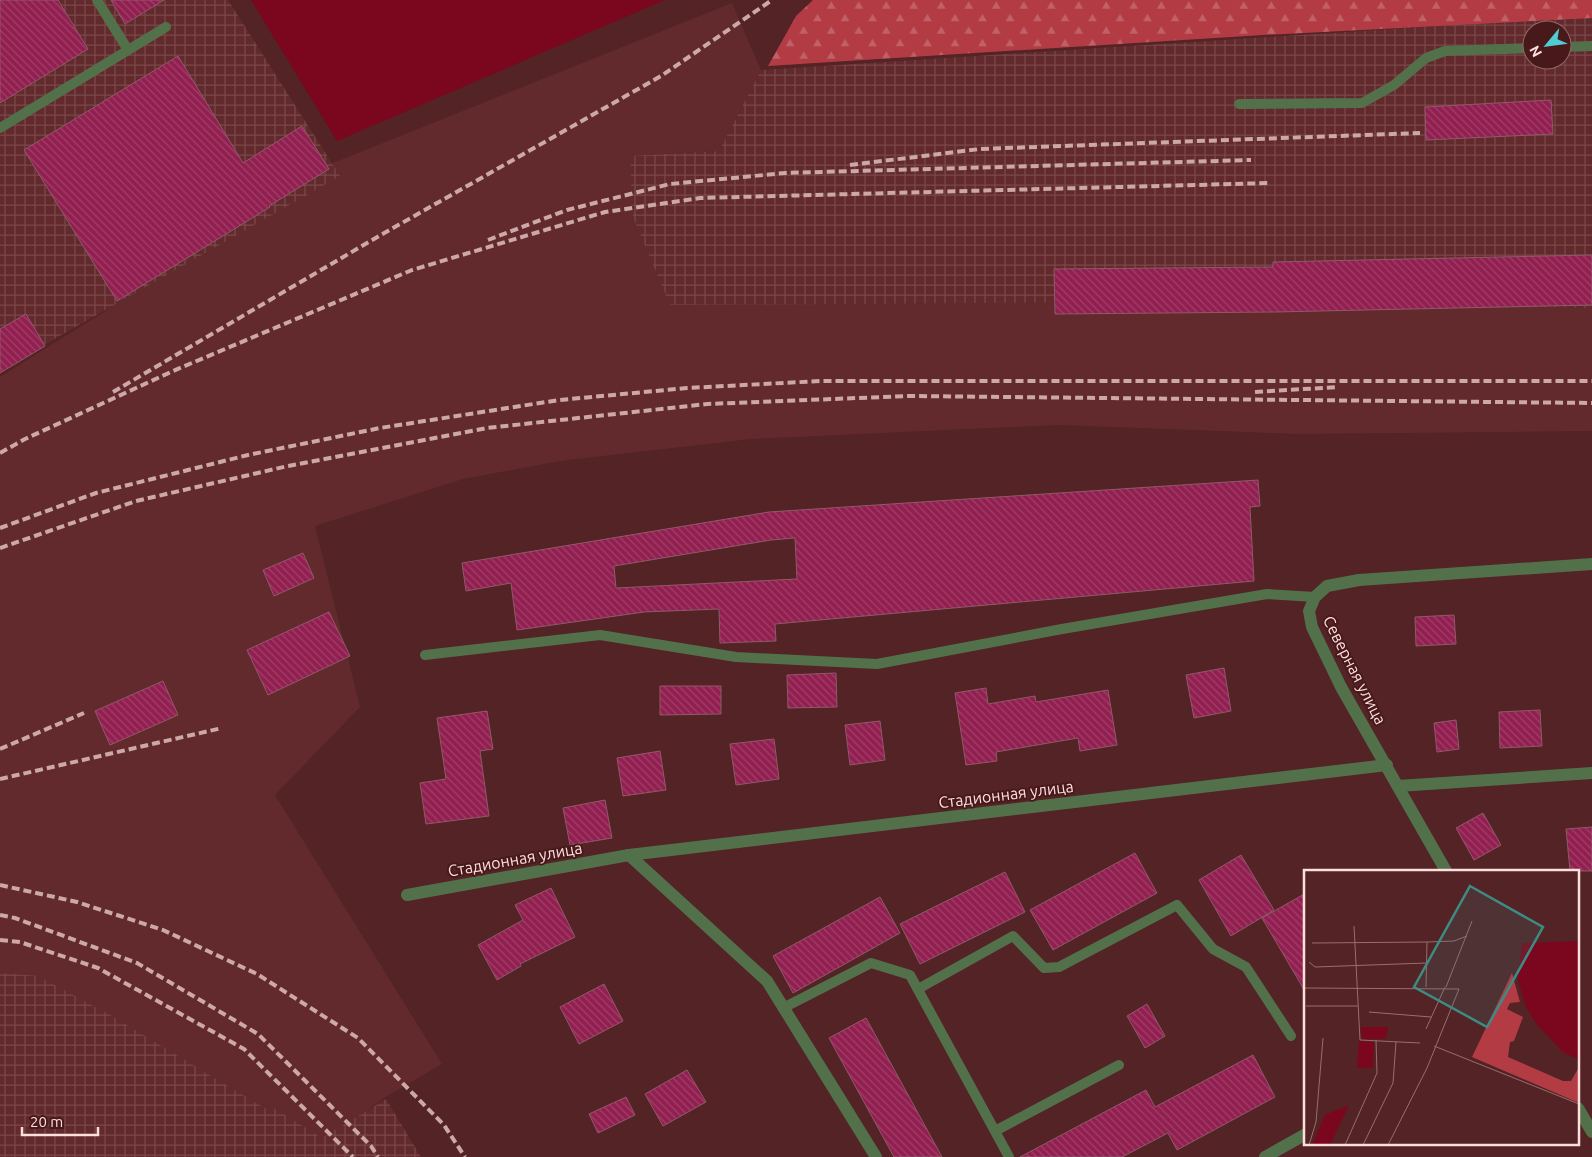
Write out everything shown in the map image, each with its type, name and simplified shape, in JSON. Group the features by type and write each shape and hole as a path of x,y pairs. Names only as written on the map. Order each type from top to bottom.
{"street":[{"name":"Северная улица","path":"1445,870 1342,687 1312,627 1310,610 1315,597 1327,586 1359,580 1592,564"},
{"name":"Стадионная улица","path":"407,895 629,856 1387,765"},
{"path":"1398,786 1592,773"},
{"path":"629,856 767,981 876,1157"},
{"path":"1580,1111 1592,1132"},
{"path":"1265,1157 1304,1135"}],"lane":[{"path":"97,0 128,50"},
{"path":"0,128 166,27"},
{"path":"1572,47 1592,46"},
{"path":"1239,104 1362,103 1394,85 1426,58 1445,51 1522,48"},
{"path":"425,656 600,635 736,657 877,664 1062,629 1267,594 1315,597"},
{"path":"918,989 1013,936 1044,968 1059,967 1176,905 1213,949 1246,967 1291,1036"},
{"path":"784,1008 871,962 910,975 1009,1157"},
{"path":"995,1131 1119,1065"}],"shaded area":[{"path":"0,0 228,0 340,176 0,370"},
{"path":"251,0 665,0 337,141"},
{"path":"732,3 761,70 719,151 630,156 1265,301 1592,308 1592,431 1299,434 1058,425 751,439 560,461 463,479 315,526 360,707 275,795 442,1064 384,1098 325,1141 0,975 0,377 107,310 184,245 318,169"},
{"path":"1592,16 1592,308 1265,301 670,305 633,217 630,156 719,151 761,70 1522,21 1522,70 1572,70 1572,20 1530,20"},
{"path":"0,973 38,976 112,1016 266,1109 272,1107 322,1138 386,1099 421,1157 0,1157"}],"green space":[{"path":"813,0 1592,0 1592,18 1522,20 1522,22 1263,35 768,66 796,16"}],"building":[{"path":"0,0 58,0 88,49 0,103"},
{"path":"111,0 164,0 125,24"},
{"path":"178,56 243,163 302,126 329,169 117,301 24,150"},
{"path":"1551,100 1553,134 1426,140 1425,107"},
{"path":"1592,255 1592,305 1274,312 1055,314 1054,269 1273,267 1273,262"},
{"path":"26,314 45,346 0,373 0,329"},
{"path":"1258,480 1260,506 1250,507 1254,581 775,624 776,641 720,643 719,609 644,612 517,630 511,583 466,591 462,563 769,512","holes":["795,538 797,579 616,588 614,566 771,540"]},
{"path":"303,553 314,578 274,596 263,570"},
{"path":"329,612 350,656 268,695 247,650"},
{"path":"1454,615 1456,644 1416,646 1415,617"},
{"path":"1224,668 1231,711 1194,718 1186,675"},
{"path":"836,673 837,707 788,708 787,675"},
{"path":"163,681 178,715 110,745 95,711"},
{"path":"660,686 721,686 721,714 660,715"},
{"path":"986,688 988,704 1035,696 1036,702 1108,690 1117,745 1080,751 1078,738 996,752 997,761 966,765 955,693"},
{"path":"1540,710 1542,746 1500,748 1499,712"},
{"path":"487,711 493,749 480,751 489,816 426,824 420,783 446,779 437,718"},
{"path":"1456,720 1459,749 1437,752 1434,723"},
{"path":"880,721 885,760 850,765 845,725"},
{"path":"774,739 779,779 736,785 730,744"},
{"path":"660,751 666,790 623,796 617,758"},
{"path":"605,800 612,838 570,845 563,808"},
{"path":"1483,813 1501,845 1474,860 1456,828"},
{"path":"1592,827 1592,871 1570,870 1566,829"},
{"path":"1135,853 1157,893 1053,950 1030,910"},
{"path":"1241,855 1274,910 1231,936 1199,880"},
{"path":"1005,872 1025,912 920,964 900,924"},
{"path":"551,888 575,937 520,964 521,966 497,980 478,945 523,920 515,905"},
{"path":"1304,894 1304,990 1262,918"},
{"path":"880,897 900,933 793,993 773,956"},
{"path":"604,984 623,1021 579,1044 560,1007"},
{"path":"1147,1004 1165,1036 1145,1048 1127,1016"},
{"path":"866,1018 942,1157 894,1157 829,1038"},
{"path":"1253,1055 1275,1097 1177,1150 1168,1133 1122,1157 1020,1157 1146,1090 1155,1107"},
{"path":"687,1070 706,1102 663,1126 645,1094"},
{"path":"626,1097 635,1115 598,1133 589,1114"}],"railway":[{"path":"113,392 379,236 661,76 772,0"},
{"path":"850,165 980,149 1420,133"},
{"path":"488,240 567,210 670,184 785,173 1251,160"},
{"path":"0,453 25,439 173,371 412,270 605,212 700,198 1271,183"},
{"path":"0,528 96,493 248,455 380,428 559,400 687,388 821,381 1592,381"},
{"path":"1255,392 1338,387"},
{"path":"0,548 136,501 288,466 487,428 707,404 908,396 1592,403"},
{"path":"0,749 84,713"},
{"path":"0,779 222,728"},
{"path":"0,885 77,902 163,930 257,974 358,1038 444,1125 465,1157"},
{"path":"0,915 15,918 137,963 258,1034 371,1146 378,1157"},
{"path":"0,940 20,942 98,968 244,1049 353,1157"}]}
